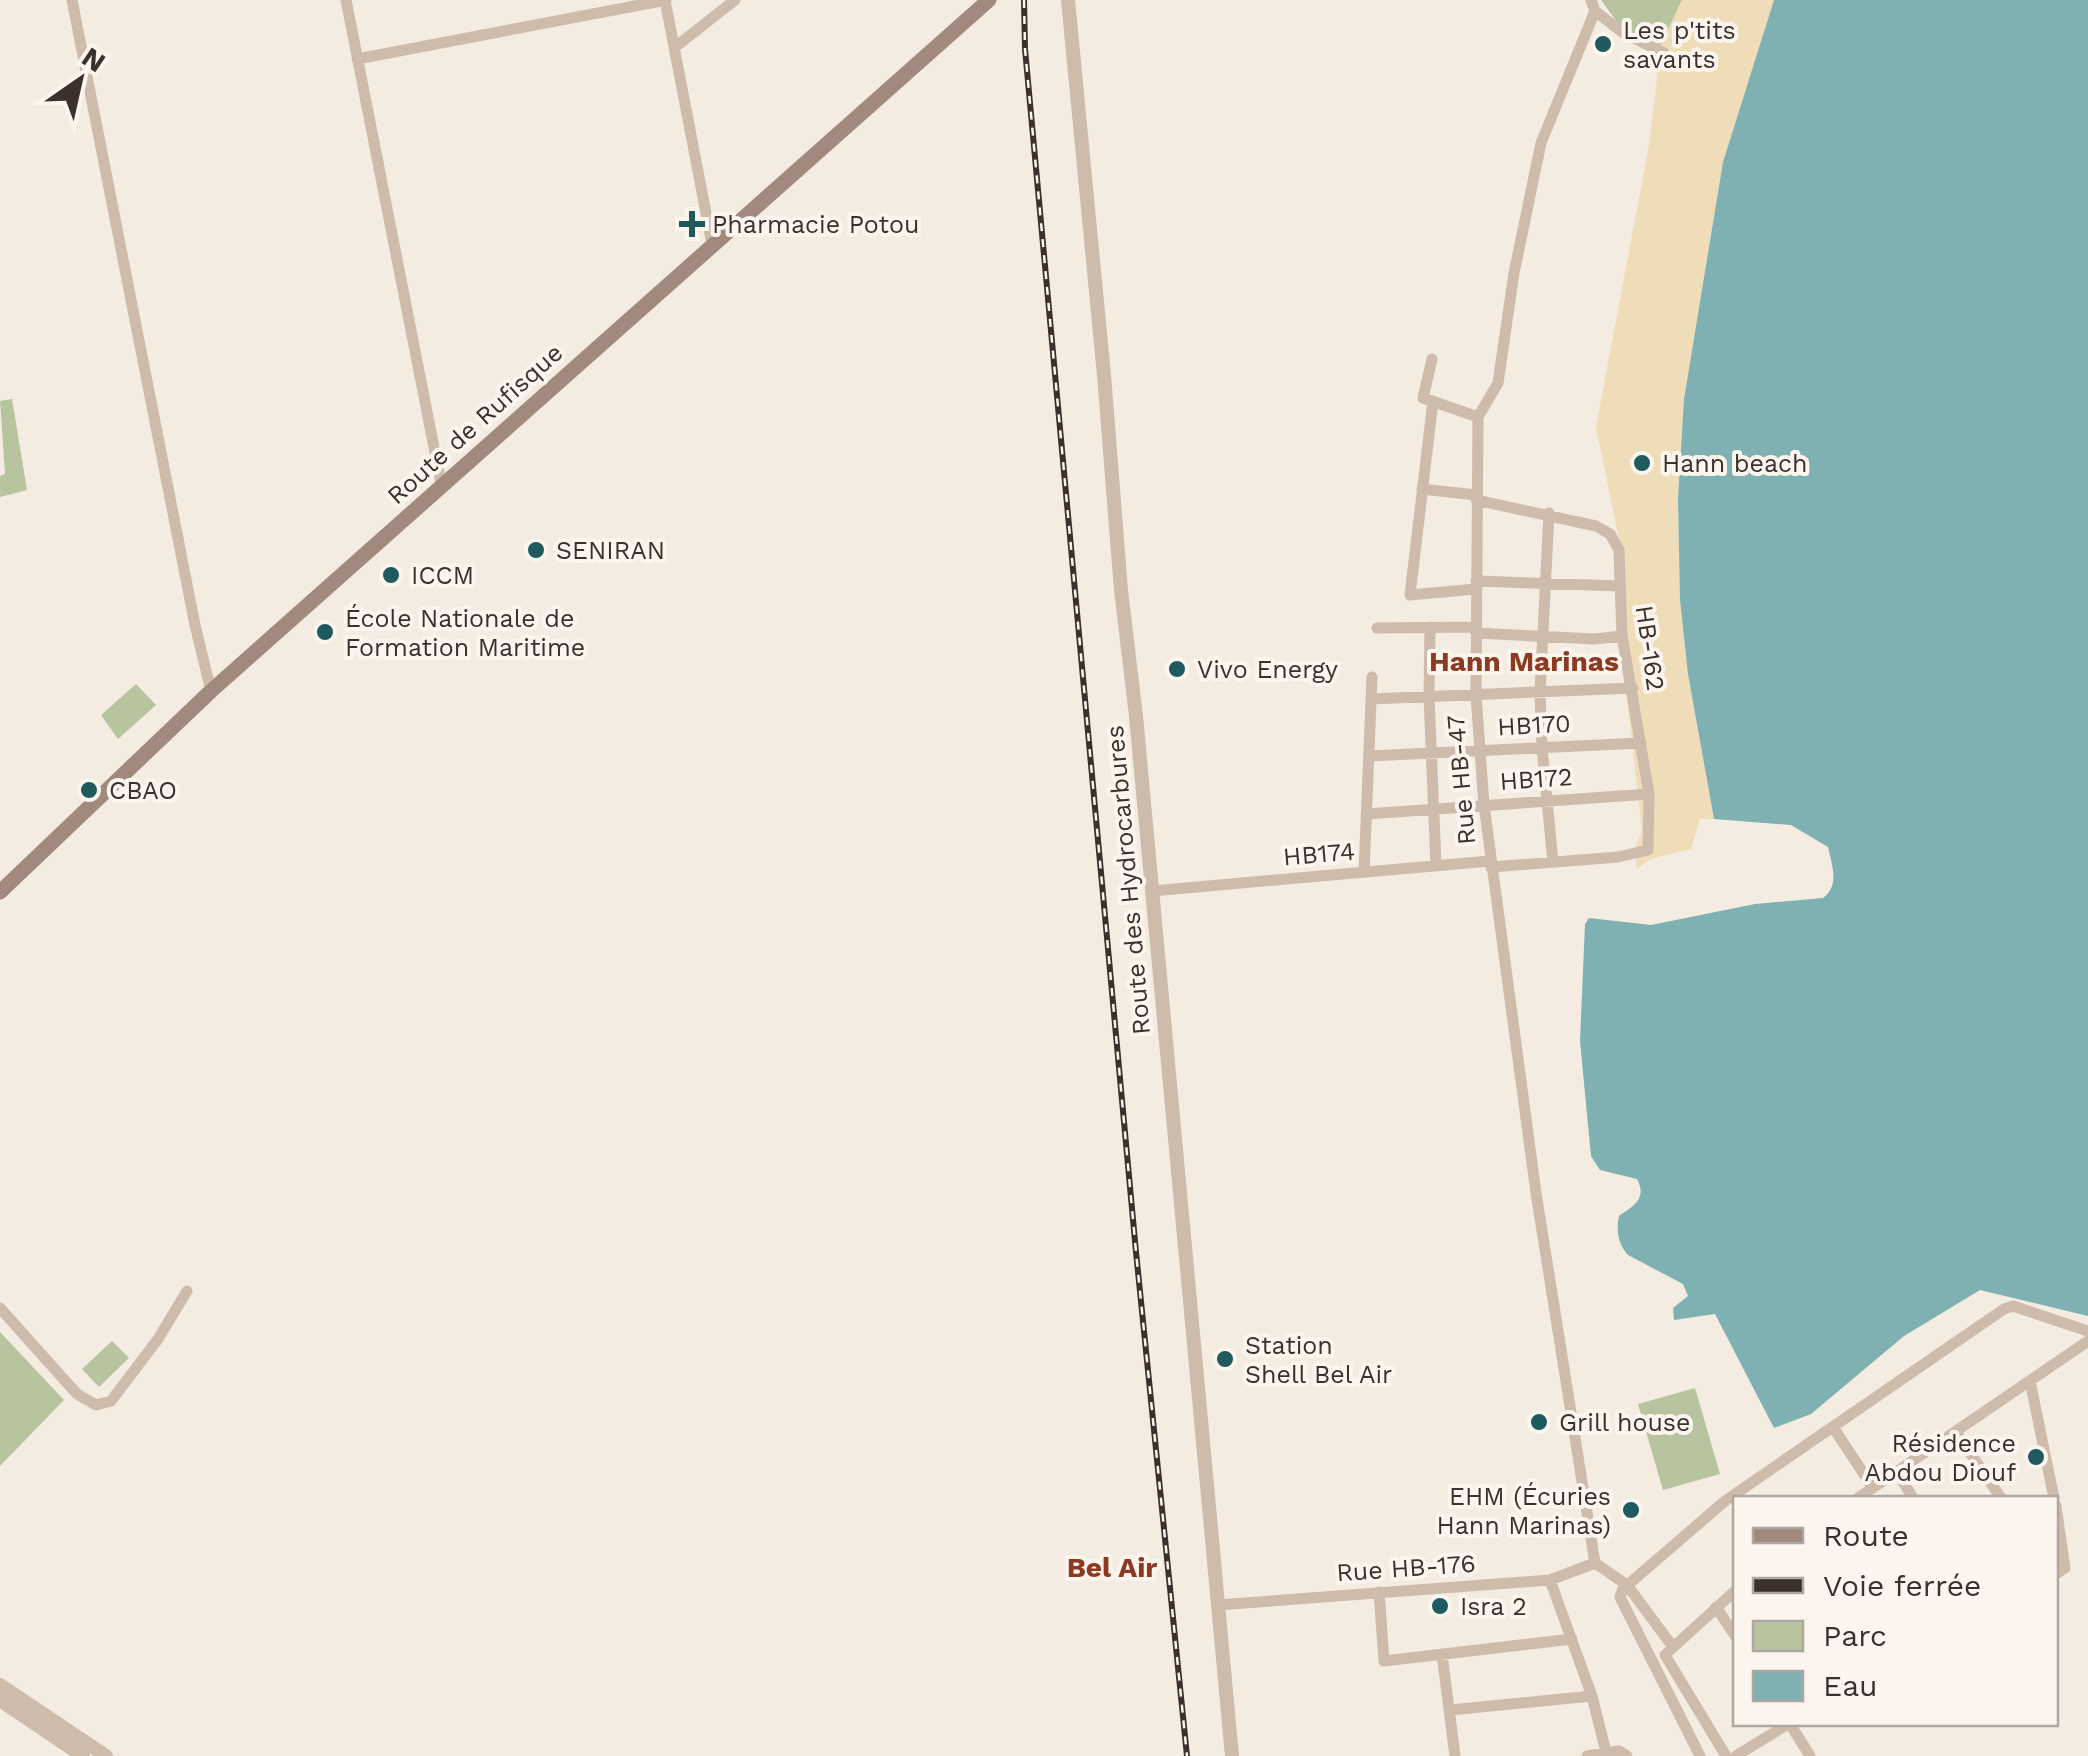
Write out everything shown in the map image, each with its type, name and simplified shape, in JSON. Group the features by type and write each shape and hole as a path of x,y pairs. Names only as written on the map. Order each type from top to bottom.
{"main road":[{"name":"Route de Rufisque","path":"0,892 211,691 989,0"}],"street":[{"path":"72,0 211,691"},
{"path":"346,0 442,488"},
{"path":"357,59 666,0 712,244"},
{"path":"674,48 735,0"},
{"name":"Route des Hydrocarbures","path":"1068,0 1232,1756"},
{"path":"1593,6 1622,32 1664,53"},
{"name":"Rue HB-47","path":"1593,6 1541,143 1514,274 1498,384 1478,417 1476,695 1490,864 1536,1193 1595,1563"},
{"path":"1432,360 1410,595 1476,585 1620,586"},
{"path":"1428,400 1478,417"},
{"name":"HB-162","path":"1422,490 1548,513 1596,526 1610,534 1619,550 1622,636 1649,794 1648,850"},
{"path":"1548,513 1540,692 1553,862"},
{"path":"1376,628 1430,627 1541,638 1622,636"},
{"path":"1430,627 1436,866"},
{"path":"1364,872 1372,677"},
{"path":"1371,699 1633,688"},
{"name":"HB170","path":"1368,756 1641,743"},
{"name":"HB172","path":"1366,814 1649,794"},
{"name":"HB174","path":"1152,892 1436,866 1618,857 1648,850"},
{"path":"0,1308 77,1394 96,1405 111,1401 158,1339 187,1292"},
{"path":"1700,1756 1620,1597 1628,1585 1725,1501 2008,1307 2088,1331"},
{"path":"1861,1496 2088,1342"},
{"path":"2030,1380 2054,1496"},
{"path":"1833,1427 1873,1488"},
{"path":"1956,1432 2000,1496"},
{"path":"1896,1472 1912,1496"},
{"path":"2058,1522 2065,1568 2058,1573"},
{"path":"1595,1563 1628,1585 1726,1756"},
{"name":"Rue HB-176","path":"1218,1604 1550,1580 1595,1563"},
{"path":"1550,1580 1592,1696 1607,1755"},
{"path":"1378,1592 1384,1661 1572,1639"},
{"path":"1654,1666 1733,1593"},
{"path":"1716,1607 1733,1630"},
{"path":"1442,1654 1455,1756"},
{"path":"0,1685 106,1756"},
{"path":"1450,1710 1592,1696"},
{"path":"0,1700 83,1756"},
{"path":"1736,1756 1786,1726"},
{"path":"1790,1726 1810,1756"},
{"path":"1587,1756 1620,1750 1627,1756"}],"green space":[{"path":"1601,0 1682,0 1661,45 1619,25"},
{"path":"12,399 27,490 0,497 0,476 5,474 0,401"},
{"path":"136,684 156,705 118,739 101,715"},
{"path":"0,1332 64,1400 0,1466"},
{"path":"112,1341 129,1358 99,1387 82,1369"},
{"path":"1695,1388 1720,1474 1663,1490 1638,1404"}],"sand":[{"name":"Hann beach","path":"1682,0 1774,0 1723,162 1684,399 1678,498 1680,600 1688,674 1714,819 1700,819 1691,849 1650,859 1637,869 1635,849 1642,831 1619,625 1619,539 1596,427 1649,145 1661,45"}],"water":[{"path":"1774,0 2088,0 2088,1316 1980,1290 1904,1336 1811,1414 1774,1428 1715,1314 1674,1320 1673,1308 1688,1296 1683,1284 1628,1255 1622,1246 1619,1216 1638,1200 1640,1186 1637,1179 1600,1170 1591,1156 1580,1041 1585,924 1589,918 1651,925 1755,904 1823,898 1832,887 1828,847 1791,825 1714,819 1688,674 1680,600 1678,498 1684,399 1723,162"}],"railway":[{"path":"1024,0 1025,49 1136,1252 1187,1756"}],"place":[{"name":"Les p'tits savants","path":"1603,44"},
{"name":"Pharmacie Potou","path":"692,224"},
{"name":"Hann beach","path":"1642,463"},
{"name":"SENIRAN","path":"536,550"},
{"name":"ICCM","path":"391,575"},
{"name":"École Nationale de Formation Maritime","path":"325,632"},
{"name":"Vivo Energy","path":"1177,669"},
{"name":"CBAO","path":"89,790"},
{"name":"Station Shell Bel Air","path":"1225,1359"},
{"name":"Grill house","path":"1539,1422"},
{"name":"Résidence Abdou Diouf","path":"2036,1457"},
{"name":"EHM (Écuries Hann Marinas)","path":"1631,1510"},
{"name":"Isra 2","path":"1440,1606"}],"district":[{"name":"Hann Marinas","path":"1524,661"},
{"name":"Bel Air","path":"1112,1567"}]}
